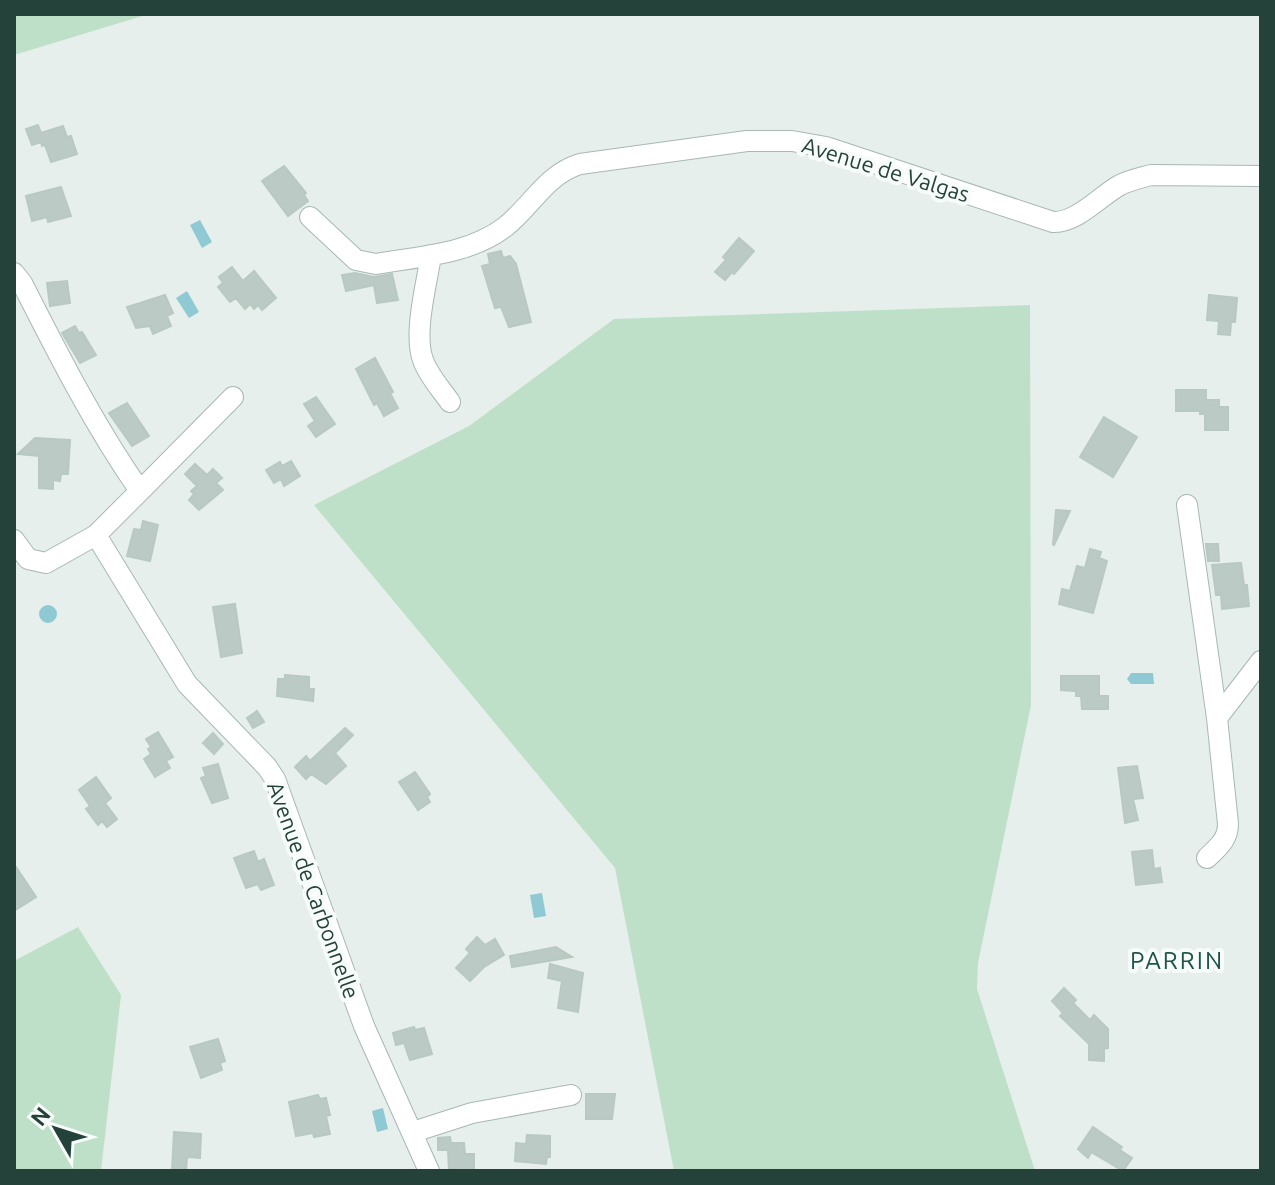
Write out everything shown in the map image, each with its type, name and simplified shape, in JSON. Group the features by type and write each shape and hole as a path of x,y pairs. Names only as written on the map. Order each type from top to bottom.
{"street":[{"name":"Avenue de Valgas","path":"310,217 363,263 376,264 431,255 471,247 504,228 533,197 566,169 580,164 747,141 792,141 826,147 1053,222 1071,217 1135,178 1151,175 1261,176"},
{"path":"431,255 420,348 427,369 450,402"},
{"path":"14,273 109,446 140,491"},
{"path":"14,540 28,559 46,563 96,535 233,397"},
{"path":"1187,505 1217,718 1228,833 1207,858"},
{"name":"Avenue de Carbonnelle","path":"96,535 187,684 275,779 364,1026 429,1171"},
{"path":"1217,718 1261,661"},
{"path":"409,1171 416,1140 472,1113 571,1095"}],"green space":[{"path":"14,14 149,14 14,55"},
{"path":"1030,305 1031,705 978,963 977,989 1035,1171 674,1171 615,868 314,505 469,426 614,319"},
{"path":"78,927 121,995 101,1171 14,1171 14,961"}],"water":[{"path":"200,220 212,242 202,248 190,225"},
{"path":"187,291 199,312 189,318 176,298"},
{"path":"48,605 57,614 48,623 39,614"},
{"path":"1131,673 1153,673 1154,684 1131,684 1127,679"},
{"path":"542,893 546,916 534,918 530,895"},
{"path":"383,1108 388,1129 377,1132 372,1111"}],"building":[{"path":"38,125 41,133 63,126 67,137 71,136 77,154 51,162 45,145 42,146 41,142 32,145 26,129"},
{"path":"284,166 306,193 304,195 308,201 288,216 262,181"},
{"path":"61,187 71,216 48,222 47,217 32,221 26,196"},
{"path":"739,238 754,251 725,280 715,272"},
{"path":"501,251 503,258 510,256 516,264 531,322 509,327 501,307 495,308 482,266 490,264 488,254"},
{"path":"232,267 243,281 254,271 276,298 262,310 258,305 254,309 250,304 245,309 236,298 230,302 218,287 223,283 219,277"},
{"path":"355,273 374,277 392,274 398,300 377,303 374,285 346,291 342,275"},
{"path":"67,281 70,303 50,306 47,283"},
{"path":"165,295 173,313 167,316 171,326 153,334 150,326 136,328 127,307"},
{"path":"1209,295 1237,298 1235,322 1231,322 1230,335 1218,334 1219,321 1207,320"},
{"path":"75,326 96,355 80,363 62,333"},
{"path":"375,358 398,408 384,416 377,403 374,405 356,369"},
{"path":"1176,390 1206,390 1206,400 1219,400 1219,407 1228,407 1228,430 1205,430 1205,414 1200,414 1200,411 1176,411"},
{"path":"316,397 335,424 316,437 308,426 315,421 304,404"},
{"path":"127,403 149,436 132,446 109,413"},
{"path":"1104,417 1137,437 1113,477 1080,457"},
{"path":"35,438 70,440 68,474 61,474 60,481 53,480 53,489 39,488 39,456 18,454"},
{"path":"291,461 300,476 284,486 281,479 274,483 266,470 280,462 282,466"},
{"path":"195,464 207,475 213,469 222,478 216,483 223,490 199,510 189,500 194,494 191,491 197,486 185,474"},
{"path":"1056,510 1070,511 1054,545 1053,544"},
{"path":"143,521 158,525 150,561 127,556 134,529 141,530"},
{"path":"1206,544 1218,544 1219,561 1208,561"},
{"path":"1090,549 1101,552 1099,558 1107,561 1093,613 1059,604 1062,589 1070,591 1077,566 1085,568"},
{"path":"1241,563 1249,606 1222,609 1221,595 1216,595 1212,565"},
{"path":"235,604 242,653 221,657 213,607"},
{"path":"285,675 309,677 309,689 314,689 313,701 277,696 278,679 285,679"},
{"path":"1061,676 1099,676 1099,696 1108,696 1108,709 1082,709 1081,696 1076,696 1076,691 1061,690"},
{"path":"257,711 264,722 253,728 247,718"},
{"path":"345,728 353,735 335,753 346,766 326,784 311,774 306,779 295,767 306,756 310,761"},
{"path":"158,732 173,757 166,761 170,768 155,777 144,759 151,754 146,739"},
{"path":"213,733 223,744 214,754 203,743"},
{"path":"218,764 228,798 212,803 201,778 206,776 203,768"},
{"path":"1137,766 1143,798 1133,799 1138,820 1125,823 1118,768"},
{"path":"415,772 430,794 427,797 430,802 418,810 399,782"},
{"path":"96,777 111,798 105,803 117,819 107,827 102,821 98,825 86,809 90,806 79,790"},
{"path":"1152,850 1154,869 1160,868 1162,882 1136,885 1132,852"},
{"path":"254,851 258,862 264,859 274,885 261,890 258,884 246,888 234,858"},
{"path":"14,864 36,897 14,911"},
{"path":"477,937 485,945 495,939 504,955 484,967 470,981 456,968 470,953 466,949"},
{"path":"556,947 572,957 512,967 510,956"},
{"path":"550,964 583,973 578,1012 558,1008 562,981 548,978"},
{"path":"1064,988 1076,1000 1073,1003 1090,1020 1094,1015 1108,1029 1104,1061 1089,1060 1089,1044 1060,1016 1063,1013 1052,1001"},
{"path":"414,1027 415,1030 424,1028 432,1054 410,1060 404,1043 396,1045 393,1033"},
{"path":"218,1039 225,1061 220,1063 222,1070 201,1078 190,1047"},
{"path":"586,1094 615,1094 612,1119 586,1119"},
{"path":"318,1095 320,1099 326,1098 330,1134 296,1136 289,1102"},
{"path":"1093,1127 1132,1158 1123,1171 1091,1152 1088,1158 1078,1149"},
{"path":"174,1132 201,1134 200,1158 187,1157 186,1171 172,1171"},
{"path":"527,1135 550,1136 550,1157 547,1157 546,1164 515,1161 516,1143 526,1144"},
{"path":"450,1137 451,1143 464,1143 465,1154 474,1154 474,1171 449,1171 448,1150 438,1150 438,1138"}],"district":[{"name":"PARRIN","path":"1177,960"}]}
